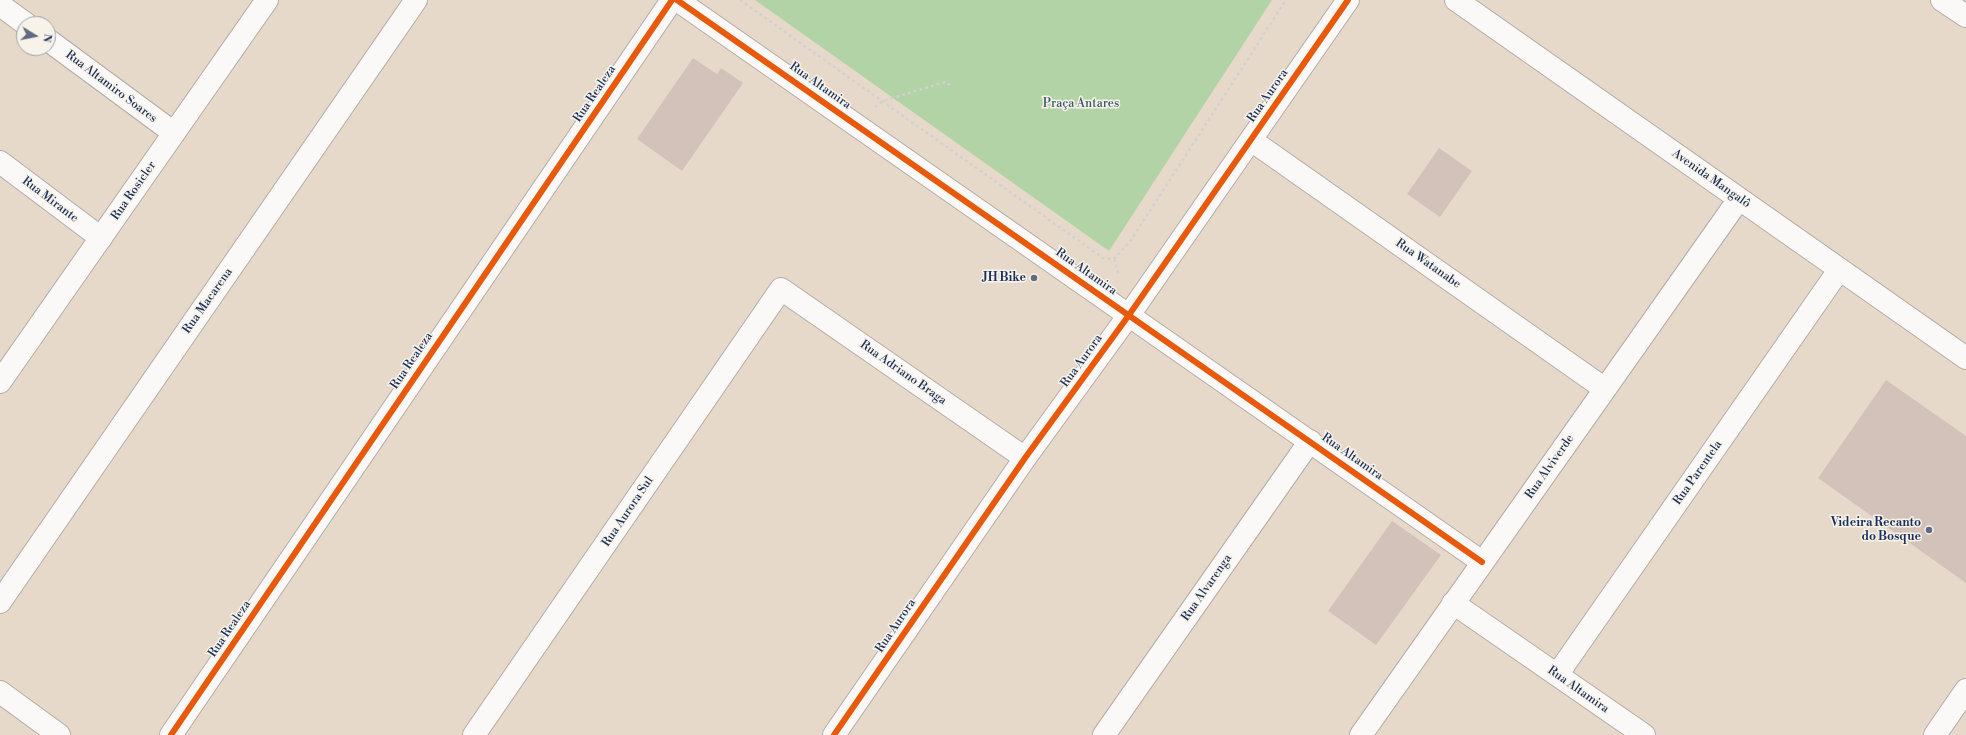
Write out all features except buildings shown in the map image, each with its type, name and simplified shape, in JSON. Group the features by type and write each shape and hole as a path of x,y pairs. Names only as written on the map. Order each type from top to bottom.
{"street":[{"name":"Rua Rosicler","path":"0,382 267,0"},
{"name":"Rua Macarena","path":"0,602 416,0"},
{"name":"Rua Realeza","path":"171,735 672,0"},
{"name":"Rua Altamira","path":"677,0 1482,562"},
{"name":"Rua Aurora","path":"834,735 1025,458 1129,315 1348,0"},
{"name":"Avenida Mangalô","path":"1456,0 1966,358"},
{"path":"1942,0 1966,16"},
{"path":"0,5 16,17"},
{"name":"Rua Altamiro Soares","path":"56,46 174,133"},
{"name":"Rua Watanabe","path":"1251,140 1605,389"},
{"name":"Rua Mirante","path":"0,162 101,238"},
{"name":"Rua Alviverde","path":"1361,735 1739,199"},
{"name":"Rua Parentela","path":"1557,675 1839,270"},
{"name":"Rua Adriano Braga","path":"781,289 1025,458"},
{"name":"Rua Aurora Sul","path":"474,735 781,289"},
{"name":"Rua Alvarenga","path":"1104,735 1310,441"},
{"name":"Rua Altamira","path":"1453,604 1644,735"},
{"path":"1935,735 1966,690"},
{"path":"0,692 59,735"}],"path":[{"path":"740,0 1103,258 1114,259 1131,240 1286,0"},
{"path":"853,122 883,101 945,82 953,87"}],"green space":[{"name":"Praça Antares","path":"755,0 1272,0 1109,251"}],"cycle path":[{"path":"171,735 672,0"},
{"path":"677,0 1482,562"},
{"path":"834,735 1025,458 1129,315 1348,0"}],"place":[{"name":"JH Bike","path":"1034,278"},
{"name":"Videira Recanto do Bosque","path":"1929,530"}]}
